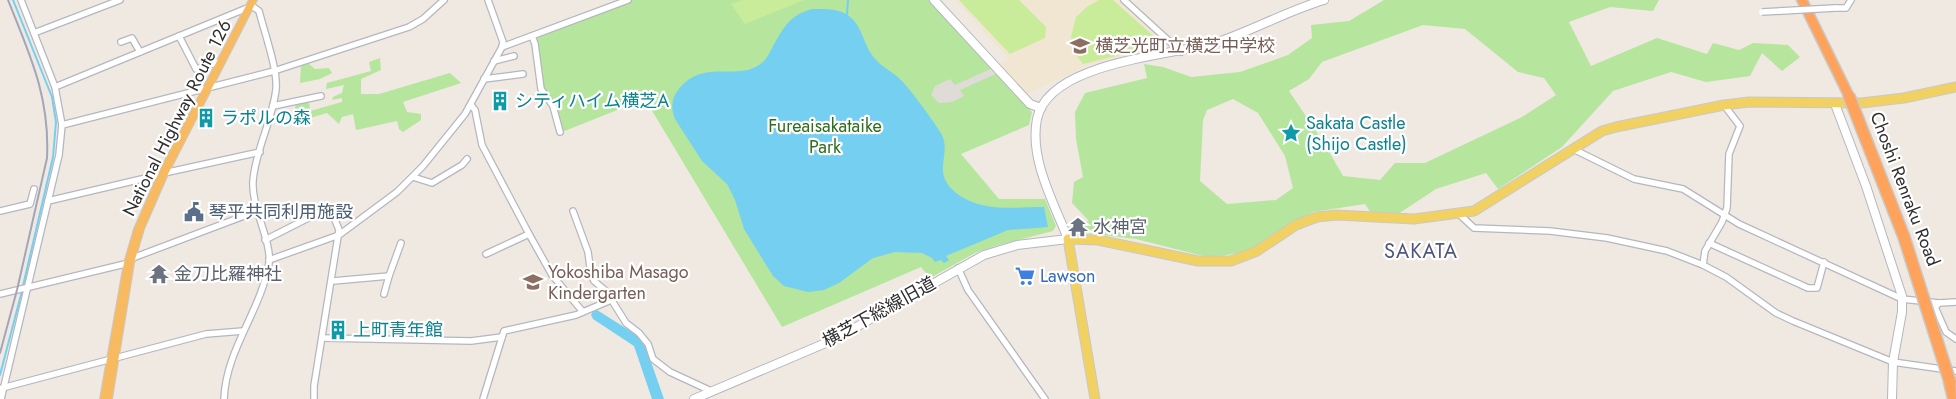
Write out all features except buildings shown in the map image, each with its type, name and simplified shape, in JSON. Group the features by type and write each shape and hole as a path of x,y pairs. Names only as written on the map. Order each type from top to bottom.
{"highway":[{"name":"Choshi Renraku Road","path":"1802,0 1849,96 1894,209 1953,376 1954,399"},
{"name":"National Highway Route 126","path":"106,399 129,261 139,229 164,174 252,3"}],"main road":[{"path":"1095,399 1068,239 1098,240 1198,261 1236,260 1249,255 1296,226 1316,217 1395,219 1460,214 1484,206 1573,149 1602,132 1616,127 1724,105 1749,102 1835,104 1904,98 1956,87"}],"street":[{"path":"0,399 25,288 59,155 62,125 56,87 21,0"},
{"path":"34,33 120,0"},
{"path":"62,125 274,71 409,27 433,11 444,0"},
{"path":"269,260 339,235 397,192 413,177 470,105 502,47 488,0"},
{"path":"502,47 628,0"},
{"path":"934,0 1030,104 1042,108"},
{"path":"1124,0 1181,52"},
{"path":"1068,239 1036,144 1037,123 1042,108 1060,86 1088,70 1222,42 1324,0"},
{"path":"1762,12 1846,8 1851,0"},
{"path":"56,87 179,36 252,3 258,11 274,71 276,88 253,180 253,194 269,260 263,286 224,382 224,399"},
{"path":"179,36 196,68 222,61"},
{"path":"532,36 535,44 541,89 553,106 560,132"},
{"path":"121,42 132,38 140,52"},
{"path":"494,61 514,56"},
{"path":"484,79 523,74"},
{"path":"273,106 321,96"},
{"path":"1835,104 1889,251 1902,299 1902,312 1893,362 1892,399"},
{"path":"470,105 475,110 482,145 529,234 552,275 583,312"},
{"path":"1703,265 1702,257 1725,215 1729,202 1729,156 1740,126 1737,118 1724,105"},
{"path":"1573,149 1634,179 1683,189 1739,224 1902,299 1939,303 1956,302"},
{"path":"48,201 260,152"},
{"path":"413,177 432,184 465,167 467,159"},
{"path":"0,211 30,204 34,190"},
{"path":"265,240 327,210 332,212 339,230 314,386 314,399"},
{"path":"572,211 590,258 592,269 590,274 594,281 606,291 626,323 639,333 648,344 653,359 670,372 711,391"},
{"path":"0,294 129,261 257,212"},
{"path":"1460,214 1474,228 1550,231 1607,238 1667,252 1703,265 1726,277 1776,313 1893,362 1953,376"},
{"path":"486,254 529,234"},
{"name":"横芝下総線旧道","path":"694,399 835,339 984,255 1001,249 1027,244 1068,239"},
{"path":"1709,242 1808,288 1817,288 1824,262"},
{"path":"384,294 401,243"},
{"path":"958,268 968,290 1045,399"},
{"path":"332,281 389,276"},
{"path":"483,399 504,331 583,312 611,300"},
{"path":"1939,303 1935,307 1946,332 1956,339"},
{"path":"2,388 206,334 244,331"},
{"path":"322,338 471,341 502,337"}],"shaded area":[{"name":"横芝光町立横芝中学校","path":"955,0 1118,0 1163,42 1160,51 1086,66 1027,94 999,64 1009,59"},
{"path":"995,67 1000,72 960,90 964,96 952,102 939,103 931,95 935,86 950,79 955,85"}],"green space":[{"name":"Fureaisakataike Park","path":"632,0 930,0 1032,112 1029,125 961,154 999,199 1045,199 1056,226 1053,231 975,253 930,278 921,267 782,327 645,99 562,132 555,104 544,88 536,39 538,35"},
{"path":"743,0 804,0 745,24 731,4"},
{"path":"959,0 1019,0 1046,27 1045,38 1010,54"},
{"path":"1099,0 1113,0 1159,41 1157,46 1083,64 1073,51 1071,37 1076,17 1088,6"},
{"path":"1384,0 1659,0 1653,11 1610,7 1569,22 1591,66 1657,38 1707,54 1713,43 1739,50 1753,43 1788,45 1800,57 1782,71 1762,53 1750,76 1706,82 1671,72 1613,91 1562,147 1498,189 1486,173 1436,189 1398,214 1371,213 1365,204 1313,212 1247,251 1211,258 1136,239 1076,232 1071,225 1089,221 1072,203 1074,182 1083,177 1076,139 1075,112 1085,93 1147,78 1144,64 1163,67 1191,77 1240,72 1288,55 1312,38 1311,25 1349,21","holes":["1423,25 1465,29 1518,72 1544,78 1556,95 1522,117 1425,163 1395,163 1380,180 1343,176 1324,143 1289,91 1309,79 1322,62","1233,99 1258,113 1285,156 1293,188 1276,200 1227,204 1200,181 1203,120 1207,110"]},
{"path":"380,58 381,70 361,79 361,94 379,94 450,73 461,83 403,102 407,112 421,114 421,120 403,132 399,129 397,121 356,130 353,114 342,117 339,124 327,113 303,120 291,121 296,105 309,101 310,111 342,102 342,98 332,100 333,97 342,93 344,85 326,89 327,83 371,71 369,62"},
{"path":"308,63 315,69 329,68 332,73 320,79 300,83 301,65"}],"water":[{"path":"813,9 836,10 849,16 857,24 875,59 901,80 917,99 942,135 945,151 943,174 952,189 971,202 991,207 1044,207 1048,227 1008,230 946,256 949,260 944,263 941,260 935,262 932,258 922,253 895,252 873,258 839,283 824,290 808,292 784,286 773,276 744,229 735,200 727,184 702,161 675,119 672,104 678,90 688,80 698,75 708,72 740,71 759,65 763,62 787,24 798,15"}],"waterway":[{"path":"13,0 52,97 56,122 53,157 23,286"},
{"path":"847,14 848,0"},
{"path":"0,375 22,291"},
{"path":"597,315 639,343 658,399"}],"railway":[{"path":"0,353 17,290 47,158 47,136 42,96 31,58 8,0"}],"place":[{"name":"横芝光町立横芝中学校","path":"1080,46"},
{"name":"シティハイム横芝A","path":"500,101"},
{"name":"ラポルの森","path":"206,118"},
{"name":"Sakata Castle (Shijo Castle)","path":"1291,133"},
{"name":"琴平共同利用施設","path":"194,212"},
{"name":"水神宮","path":"1078,227"},
{"name":"金刀比羅神社","path":"159,274"},
{"name":"Lawson","path":"1025,276"},
{"name":"Yokoshiba Masago Kindergarten","path":"533,282"},
{"name":"上町青年館","path":"338,330"}],"district":[{"name":"SAKATA","path":"1421,251"}]}
